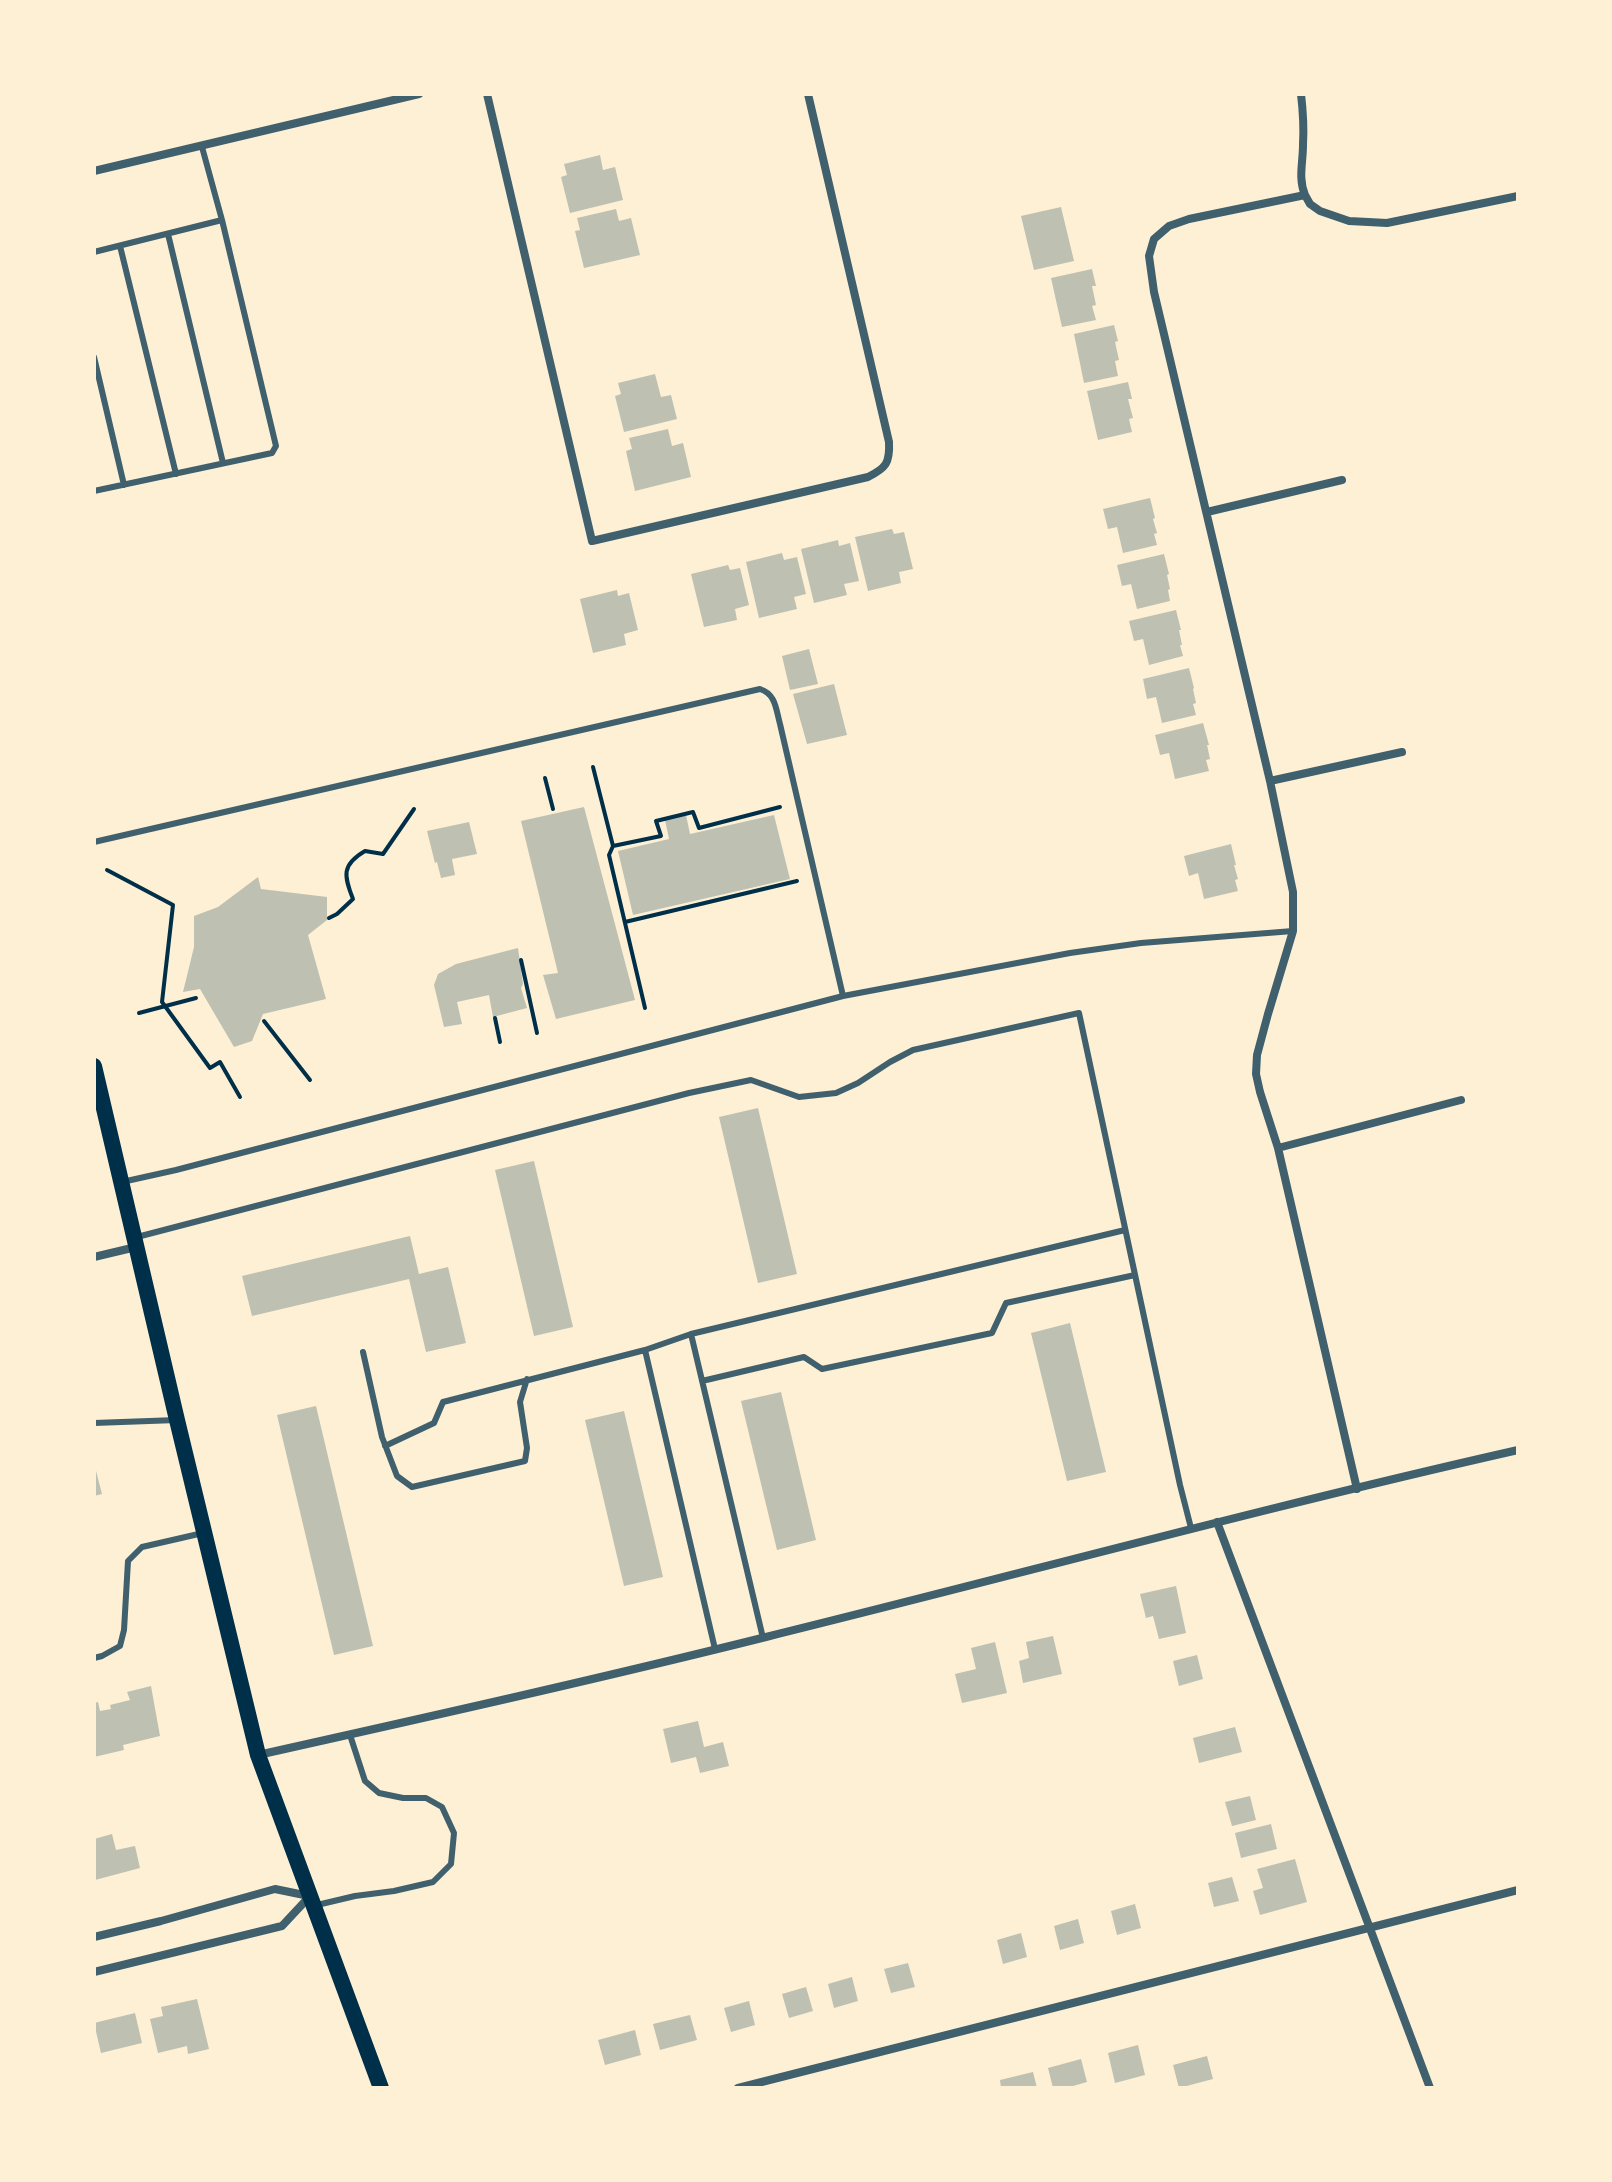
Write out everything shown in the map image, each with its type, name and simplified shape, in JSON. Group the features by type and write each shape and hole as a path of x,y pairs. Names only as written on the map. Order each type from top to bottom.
{"main road":[{"path":"94,1066 258,1755 381,2088"}],"street":[{"path":"94,171 419,94"},
{"path":"487,94 592,541 868,477 887,465 889,442 808,94"},
{"path":"1301,94 1304,148 1301,186 1310,204 1320,211 1349,221 1387,223 1518,196"},
{"path":"1305,195 1169,226 1154,239 1149,256 1154,292 1270,781 1293,892 1293,931 1257,1055 1256,1074 1278,1148 1357,1489"},
{"path":"1207,512 1342,480"},
{"path":"1270,781 1402,752"},
{"path":"1278,1148 1461,1100"},
{"path":"94,1257 135,1242"},
{"path":"258,1755 763,1638 1191,1528 1518,1450"},
{"path":"1217,1522 1430,2088"},
{"path":"94,1937 275,1889 311,1901"},
{"path":"738,2088 1518,1890"},
{"path":"94,1972 282,1926 311,1901"}],"lane":[{"path":"94,491 272,453 276,446 202,147"},
{"path":"94,252 222,220"},
{"path":"168,234 223,463"},
{"path":"120,246 176,474"},
{"path":"94,357 124,485"},
{"path":"94,842 760,689 768,692 777,712 843,996"},
{"path":"122,1182 843,996 1070,953 1141,943 1293,931"},
{"path":"135,1242 689,1093 751,1080 799,1097 836,1093 913,1050 1079,1013 1191,1528"},
{"path":"385,1446 434,1423 443,1402 645,1350 691,1334 1125,1230"},
{"path":"702,1381 804,1357 822,1369 992,1333 1006,1303 1135,1275"},
{"path":"691,1334 763,1638"},
{"path":"645,1350 715,1649"},
{"path":"363,1352 385,1446 397,1476 412,1487 525,1461 527,1448 520,1402 527,1379"},
{"path":"94,1423 177,1420"},
{"path":"94,1658 120,1646 124,1630 128,1561 142,1547 204,1533"},
{"path":"311,1901 394,1891 433,1882 451,1864 454,1833 442,1807 426,1798 403,1798 379,1793 365,1781 350,1735"}],"path":[{"path":"593,767 613,846 609,855 645,1008"},
{"path":"545,778 553,809"},
{"path":"613,846 661,836 656,821 693,812 699,828 780,807"},
{"path":"329,918 353,899 345,879 345,871 352,861 365,851 383,854 414,809"},
{"path":"107,870 173,905 162,1002 210,1068 220,1062 240,1097"},
{"path":"625,922 797,881"},
{"path":"521,960 537,1033"},
{"path":"139,1013 196,998"},
{"path":"495,1018 500,1042"},
{"path":"264,1021 310,1080"}],"building":[{"path":"600,155 603,170 615,167 623,200 570,213 561,177 567,175 564,164"},
{"path":"1061,207 1074,261 1034,270 1021,216"},
{"path":"616,209 619,221 631,218 640,255 584,268 575,231 580,230 577,218"},
{"path":"1092,269 1096,305 1092,306 1096,320 1062,327 1051,278"},
{"path":"1114,325 1118,341 1115,342 1119,360 1115,361 1118,376 1084,383 1074,334"},
{"path":"655,374 661,397 671,395 677,419 624,432 615,396 621,394 618,383"},
{"path":"1128,382 1132,399 1128,399 1133,418 1129,419 1132,432 1098,440 1087,391"},
{"path":"668,429 672,446 683,443 691,477 635,491 626,451 632,449 629,438"},
{"path":"1150,498 1157,545 1123,553 1117,527 1108,529 1103,509"},
{"path":"892,529 894,534 904,532 913,569 899,572 901,583 868,591 855,537"},
{"path":"838,540 839,546 850,543 859,581 844,584 847,595 814,603 801,549"},
{"path":"782,553 784,560 797,557 806,594 794,597 797,609 759,618 746,562"},
{"path":"1164,554 1169,574 1170,601 1137,609 1131,584 1122,586 1117,565"},
{"path":"728,565 730,570 740,568 749,605 735,609 737,620 704,627 691,574"},
{"path":"617,590 618,596 629,593 638,630 624,634 626,645 593,653 580,599"},
{"path":"1176,610 1183,656 1149,665 1143,639 1134,641 1129,621"},
{"path":"809,649 818,684 790,690 782,656"},
{"path":"1189,668 1196,715 1162,723 1156,697 1147,699 1143,679"},
{"path":"834,684 847,735 807,744 793,694"},
{"path":"1203,723 1209,745 1210,759 1206,760 1209,771 1175,779 1169,753 1160,755 1155,735"},
{"path":"584,807 635,1000 556,1019 543,975 558,973 521,821"},
{"path":"686,815 690,834 774,815 790,879 633,915 618,851 669,839 665,820"},
{"path":"469,822 477,854 452,859 455,875 441,878 427,831"},
{"path":"1231,844 1238,891 1204,899 1198,873 1189,876 1184,856"},
{"path":"258,877 261,889 327,897 327,920 308,935 326,999 263,1014 252,1041 234,1047 200,989 183,992 194,947 194,916 218,907"},
{"path":"518,948 521,988 527,1008 493,1017 489,995 457,1002 462,1024 444,1027 434,985 438,974 456,964"},
{"path":"758,1108 797,1274 758,1283 719,1117"},
{"path":"534,1161 573,1327 534,1336 495,1170"},
{"path":"410,1236 419,1274 448,1267 466,1343 426,1352 409,1279 252,1316 242,1276"},
{"path":"1070,1323 1106,1472 1067,1481 1031,1333"},
{"path":"781,1392 816,1540 777,1550 741,1401"},
{"path":"316,1406 373,1646 334,1655 277,1415"},
{"path":"624,1411 663,1577 624,1586 585,1420"},
{"path":"94,1468 102,1494 94,1496"},
{"path":"1176,1586 1186,1633 1159,1639 1153,1616 1146,1618 1140,1594"},
{"path":"1053,1636 1062,1674 1023,1683 1019,1661 1029,1658 1026,1642"},
{"path":"995,1642 1007,1693 962,1703 955,1674 976,1669 971,1648"},
{"path":"1197,1655 1203,1679 1179,1686 1173,1661"},
{"path":"151,1686 160,1736 123,1745 124,1750 94,1757 94,1703 98,1702 100,1711 111,1709 110,1705 130,1700 127,1692"},
{"path":"698,1721 704,1747 723,1742 729,1766 700,1773 696,1757 671,1763 663,1729"},
{"path":"1235,1727 1242,1752 1199,1763 1193,1738"},
{"path":"1250,1796 1256,1820 1232,1826 1225,1802"},
{"path":"1271,1824 1277,1849 1241,1858 1235,1833"},
{"path":"112,1834 116,1850 135,1846 140,1868 95,1880 94,1839"},
{"path":"1295,1859 1307,1902 1260,1915 1253,1891 1263,1888 1257,1869"},
{"path":"1232,1877 1239,1901 1214,1907 1208,1883"},
{"path":"1135,1904 1141,1928 1117,1935 1111,1911"},
{"path":"1078,1919 1084,1943 1060,1950 1054,1926"},
{"path":"1021,1933 1027,1957 1003,1964 997,1940"},
{"path":"908,1963 915,1987 891,1993 884,1969"},
{"path":"852,1977 858,2001 834,2008 828,1984"},
{"path":"806,1987 813,2011 789,2018 782,1994"},
{"path":"197,1999 209,2049 188,2054 187,2046 158,2053 150,2019 163,2016 161,2007"},
{"path":"749,2001 755,2025 731,2032 724,2008"},
{"path":"135,2013 142,2043 101,2053 94,2023"},
{"path":"690,2015 697,2040 660,2050 653,2024"},
{"path":"635,2030 641,2055 605,2065 598,2040"},
{"path":"1138,2045 1145,2075 1115,2083 1108,2053"},
{"path":"1207,2056 1213,2079 1179,2088 1173,2065"},
{"path":"1081,2059 1087,2082 1053,2088 1048,2068"},
{"path":"1033,2072 1037,2088 1001,2088 1000,2080"}]}
